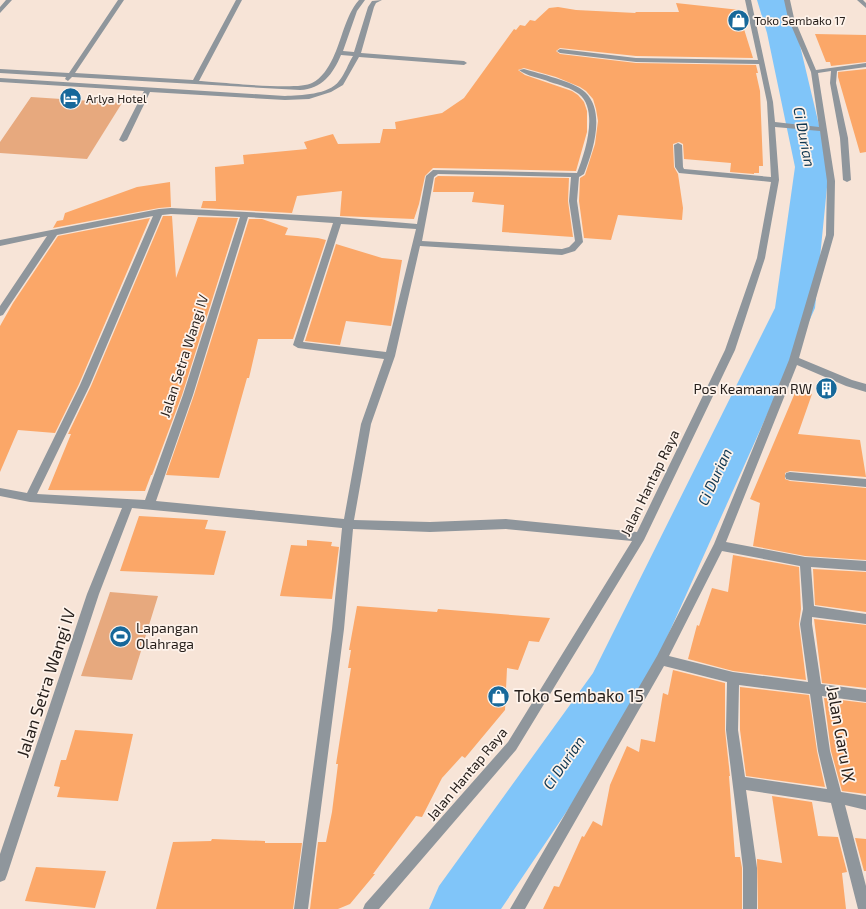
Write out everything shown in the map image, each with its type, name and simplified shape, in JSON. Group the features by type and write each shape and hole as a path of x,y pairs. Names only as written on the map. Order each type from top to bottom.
{"street":[{"path":"0,11 9,0"},
{"path":"65,84 121,0"},
{"path":"196,83 239,0"},
{"path":"0,71 286,88 313,86 322,80 329,72 339,53 358,4 362,0"},
{"path":"0,80 285,98 309,97 328,91 341,84 357,54 370,7 374,2 379,0"},
{"name":"Jalan Hantap Raya","path":"370,909 512,746 640,538 730,350 761,258 775,180 775,124 748,0"},
{"path":"517,909 660,660 719,546 794,360 830,235 831,181 819,129 814,72 791,18 787,0"},
{"path":"860,0 866,6"},
{"path":"560,51 636,60 762,62"},
{"path":"339,53 464,63"},
{"path":"814,72 866,65"},
{"path":"834,69 833,83 844,138 847,180"},
{"path":"301,909 338,629 348,524 366,424 390,356 417,242 430,178 433,173 575,175 580,174 588,157 593,133 591,108 587,98 577,90 522,70"},
{"path":"123,140 148,89"},
{"path":"775,124 819,129"},
{"path":"678,145 679,167 682,171 775,180"},
{"path":"417,242 562,252 572,249 579,242 573,201 575,175"},
{"path":"0,243 53,234 159,212 171,211 338,220 420,227"},
{"path":"30,498 85,385 159,212"},
{"name":"Jalan Setra Wangi IV","path":"149,505 188,395 245,215"},
{"path":"338,220 298,345 390,356"},
{"path":"0,313 53,234"},
{"path":"794,360 849,383 866,388"},
{"path":"790,476 866,483"},
{"path":"0,492 30,498 149,505 348,524 430,527 506,524 640,538"},
{"name":"Jalan Setra Wangi IV","path":"0,875 94,594 129,504"},
{"path":"719,546 805,562 866,566"},
{"name":"Jalan Garu IX","path":"805,562 809,611 807,613 806,624 824,751 864,909"},
{"path":"809,611 866,619"},
{"path":"660,660 733,678 866,696"},
{"path":"733,678 732,730 750,868 750,909"},
{"path":"740,783 866,803"}],"shaded area":[{"path":"31,97 122,103 87,159 0,153 0,142"},
{"name":"Lapangan Olahraga","path":"110,592 158,596 132,680 81,676"}],"building":[{"path":"676,3 740,10 753,58 636,56 560,48 556,51 560,54 636,63 756,65 758,73 756,73 760,91 763,166 759,166 759,173 754,174 730,172 731,163 684,159 683,144 679,142 673,144 674,167 678,174 683,208 682,220 618,215 611,240 584,238 579,201 580,178 585,175 595,144 598,121 593,99 580,87 556,77 524,68 518,70 525,75 572,91 584,102 587,111 587,132 576,171 433,168 425,176 414,219 340,216 342,191 297,196 292,213 201,208 203,201 216,201 215,167 244,164 243,155 307,149 304,142 333,134 338,144 380,143 383,129 396,129 395,122 442,113 464,98 514,29 516,30 520,25 525,26 530,20 535,21 549,8 558,7 576,10 636,13 635,12 679,12"},
{"path":"815,34 866,35 866,62 831,66 830,62 826,62"},
{"path":"866,69 866,152 860,153 838,77 838,72"},
{"path":"438,176 569,178 568,201 573,237 502,232 504,205 472,202 474,192 433,192 435,178"},
{"path":"170,182 171,207 53,228 57,221 63,220 65,213 137,187"},
{"path":"163,216 172,216 176,278 198,217 238,218 182,395 152,475 145,491 48,490 71,434 68,434 91,386"},
{"path":"150,218 79,384 55,433 18,430 0,472 0,326 13,303 58,236"},
{"path":"249,219 262,219 288,228 285,235 326,240 293,339 258,339 249,378 247,378 219,478 166,475 194,395"},
{"path":"336,244 382,258 402,260 391,326 346,321 340,345 305,341"},
{"path":"797,388 812,394 798,434 860,440 866,477 790,471 785,473 785,479 790,481 866,488 866,560 805,556 753,546 760,503 750,499"},
{"path":"139,516 208,520 205,529 226,531 214,575 120,571"},
{"path":"307,540 332,542 331,546 339,547 332,599 280,596 291,545 307,546"},
{"path":"733,555 799,567 801,609 799,624 806,680 733,671 688,659 697,625 699,626 712,588 728,592"},
{"path":"813,569 866,572 866,612 815,605"},
{"path":"357,606 437,612 438,609 550,618 539,642 529,641 518,670 507,668 505,710 465,758 462,756 442,778 422,817 416,816 373,874 375,874 350,904 338,909 310,909 318,842 326,842 332,812 338,764 336,764 351,668 348,668 351,650 349,650"},
{"path":"814,619 866,625 866,688 822,683"},
{"path":"673,670 725,683 725,730 730,776 735,857 740,857 742,868 742,909 543,909 554,886 559,887 582,836 584,837 593,821 602,826 610,785 627,746 639,752 641,739 655,742 663,693 668,695"},
{"path":"740,687 809,695 817,751 825,787 746,776 740,730"},
{"path":"824,698 866,703 866,794 842,791 831,751"},
{"path":"75,730 133,734 118,801 57,797 60,787 54,786 61,760 66,760"},
{"path":"772,796 812,802 818,836 838,837 847,872 842,873 846,909 758,909 757,859 782,863"},
{"path":"855,838 866,839 866,871 864,871"},
{"path":"212,839 265,841 265,843 302,843 293,909 156,909 173,842 211,841"},
{"path":"36,867 106,871 95,908 25,901"}],"waterway":[{"name":"Ci Durian","path":"462,909 613,693 795,308 812,167 782,33 771,0"}],"place":[{"name":"Toko Sembako 17","path":"738,21"},
{"name":"Arlya Hotel","path":"71,99"},
{"name":"Pos Keamanan RW","path":"827,389"},
{"name":"Lapangan Olahraga","path":"120,636"},
{"name":"Toko Sembako 15","path":"498,696"}]}
